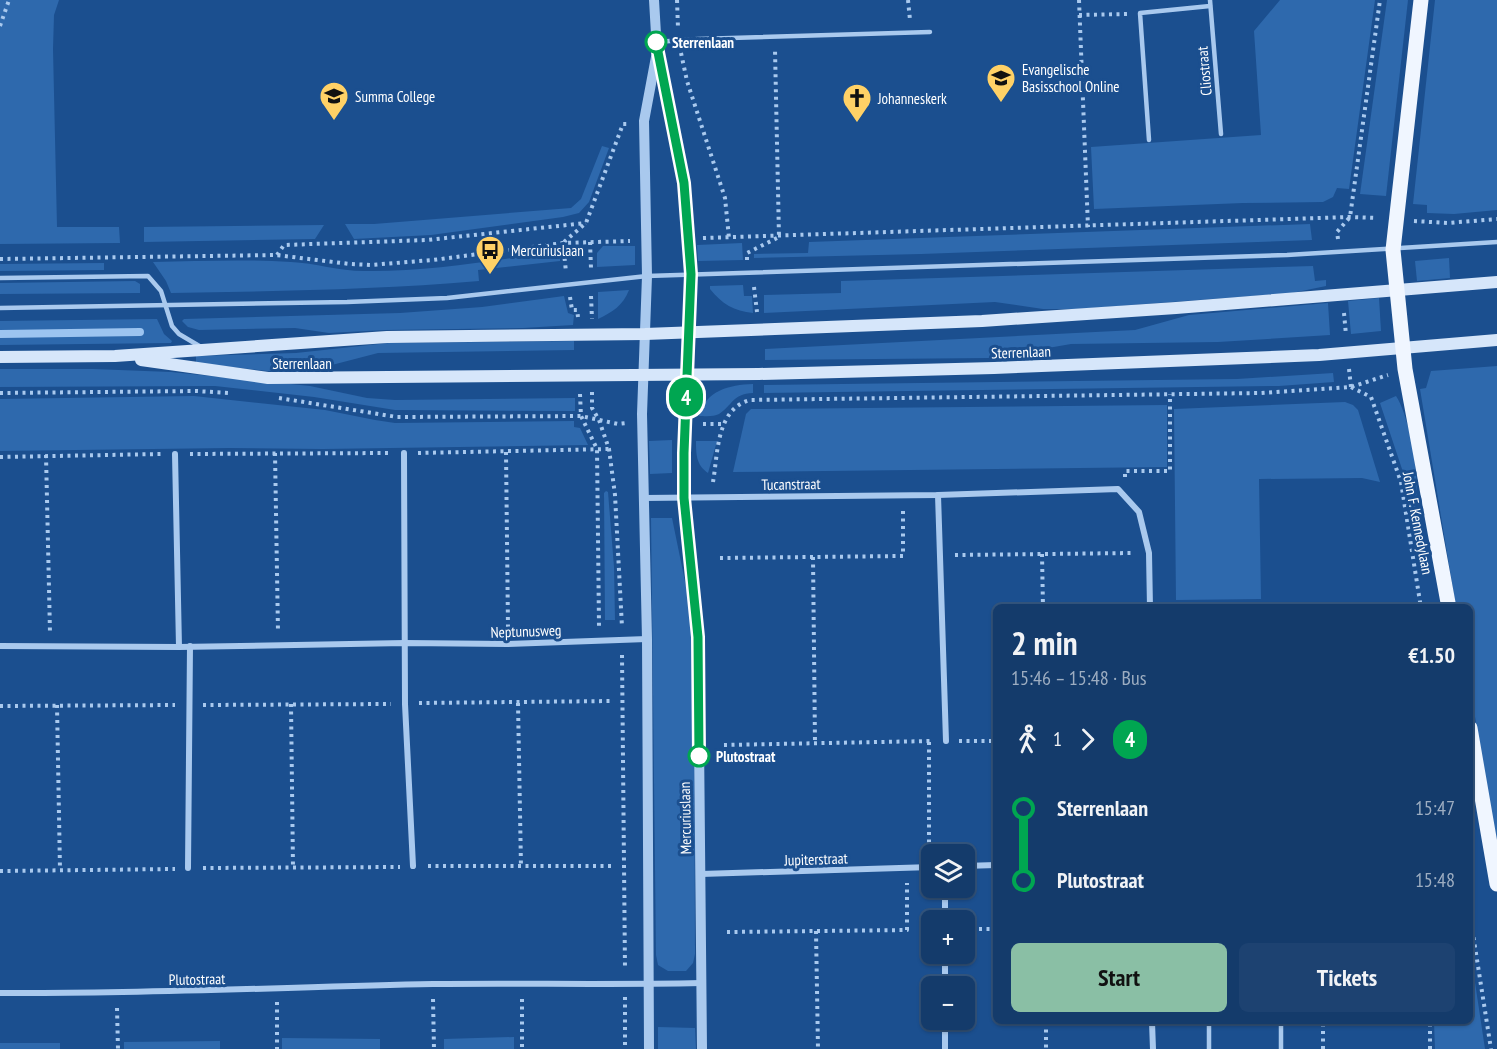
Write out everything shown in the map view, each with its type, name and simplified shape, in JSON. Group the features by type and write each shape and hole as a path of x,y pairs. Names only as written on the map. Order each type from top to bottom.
{"main road":[{"path":"1421,0 1393,249 1405,369 1448,604"},
{"name":"Sterrenlaan","path":"0,357 115,356 387,337 689,333 982,321 1497,282"},
{"name":"Sterrenlaan","path":"115,356 268,378 759,374 994,368 1319,355 1497,340"},
{"path":"1473,745 1497,884"}],"street":[{"name":"Mercuriuslaan","path":"654,0 656,46 673,120 684,183 691,274 684,498 698,637 702,1049"},
{"name":"Mercuriuslaan","path":"649,1049 647,639 642,416 647,276 644,122 656,46"},
{"path":"404,453 405,704 412,866"},
{"path":"175,454 179,647"},
{"name":"Tucanstraat","path":"644,498 938,495 1118,489"},
{"path":"1118,489 1139,512 1149,553 1150,604"},
{"path":"938,495 946,741"},
{"name":"Neptunusweg","path":"0,646 508,644 647,639"},
{"path":"188,868 190,646"},
{"path":"975,866 993,865"},
{"name":"Jupiterstraat","path":"701,874 921,868"},
{"name":"Plutostraat","path":"0,993 117,994 432,984 701,983"},
{"path":"1152,1024 1153,1049"},
{"path":"945,1030 945,1049"}],"lane":[{"name":"Cliostraat","path":"1140,13 1210,3 1221,134"},
{"path":"1140,13 1149,140"},
{"path":"656,46 679,40 930,32"},
{"path":"0,308 447,298 647,276 1287,255 1497,242"},
{"path":"0,278 148,276 161,291 172,326 180,334 206,350"},
{"path":"1209,1024 1209,1049"},
{"path":"1281,1024 1281,1049"}],"path":[{"path":"0,26 9,0"},
{"path":"677,0 679,40 687,81 724,198 729,238 1350,217 1380,0"},
{"path":"1078,0 1088,227"},
{"path":"1079,15 1140,13"},
{"path":"775,37 779,237"},
{"path":"563,243 586,223 623,124 644,122"},
{"path":"1448,223 1497,219"},
{"path":"276,255 284,245 427,240 586,223"},
{"path":"758,330 756,291 747,274 747,253 779,237"},
{"path":"0,259 276,255 370,265 433,260 563,243 590,242"},
{"path":"756,291 764,290"},
{"path":"759,374 760,399"},
{"name":"John F. Kennedylaan","path":"1170,394 1261,393 1351,387 1371,397 1401,482 1420,604"},
{"path":"0,393 196,391 241,394"},
{"path":"723,424 731,411 740,403 760,399 1170,394 1170,471 1125,471 1125,483 1118,489"},
{"path":"274,398 397,417 581,416 599,420 609,449 616,505 622,639 625,1049"},
{"path":"597,449 599,640"},
{"path":"0,457 609,449"},
{"path":"506,452 508,644"},
{"path":"275,453 279,645"},
{"path":"46,455 51,646"},
{"path":"720,558 903,556 903,495"},
{"path":"940,556 1149,553"},
{"path":"1042,554 1043,604"},
{"path":"813,557 815,743"},
{"path":"0,706 614,701"},
{"path":"518,703 521,867"},
{"path":"291,704 293,868"},
{"path":"57,705 60,870"},
{"path":"929,741 930,844"},
{"path":"724,745 993,741"},
{"path":"0,871 614,866"},
{"path":"727,932 907,930 907,868"},
{"path":"975,929 993,929"},
{"path":"816,931 818,1049"},
{"path":"1473,934 1491,1049"},
{"path":"432,984 434,1049"},
{"path":"522,984 522,1049"},
{"path":"277,989 277,1049"},
{"path":"117,994 118,1049"},
{"path":"1046,1024 1047,1049"},
{"path":"1323,1024 1323,1049"},
{"path":"1430,1024 1430,1049"}],"shaded area":[{"path":"0,0 59,0 54,15 53,49 57,227 119,227 120,243 0,244"},
{"path":"1280,0 1375,0 1349,189 1337,188 1333,197 1323,202 1094,209 1091,147 1261,135 1254,31"},
{"path":"1387,0 1408,0 1386,196 1360,194"},
{"path":"1435,0 1497,0 1497,210 1454,214 1427,213 1427,205 1413,204"},
{"path":"602,146 609,148 589,202 579,213 431,235 354,239 345,224 374,224 571,208 581,199"},
{"path":"1310,224 1312,240 754,258 754,254 808,253 809,242"},
{"path":"324,225 315,239 144,242 144,227"},
{"path":"742,243 743,260 698,261 697,245"},
{"path":"603,246 635,246 635,265 597,267 597,253"},
{"path":"560,251 560,261 478,270 479,281 287,291 171,293 153,262 274,261 355,271 388,271 462,265"},
{"path":"1449,258 1450,278 1417,281 1415,261"},
{"path":"104,263 104,270 0,271 0,264"},
{"path":"1313,266 1315,281 1326,280 1326,286 1292,293 1078,309 1043,309 995,302 764,313 764,295 841,293 841,281"},
{"path":"135,281 140,284 140,293 0,294 0,283"},
{"path":"743,285 744,296 752,296 753,313 729,306 710,289 710,286"},
{"path":"629,290 624,300 616,308 598,319 598,292"},
{"path":"564,296 568,313 574,315 573,325 329,333 295,328 199,330 188,327 182,321 184,319 400,313 482,307"},
{"path":"1379,298 1381,331 1351,334 1348,301"},
{"path":"1328,303 1330,335 1218,342 1071,344 989,358 765,360 765,349 1135,330 1189,315"},
{"path":"157,319 164,334 172,341 171,343 0,345 0,321"},
{"path":"574,341 574,350 378,353 294,372 196,363 196,356 296,353 388,343"},
{"path":"1497,366 1497,848 1473,705 1473,604 1456,604 1420,389 1426,388 1431,371"},
{"path":"0,369 171,372 310,386 367,398 395,400 575,398 575,411 395,410 314,397 215,386 0,387"},
{"path":"1333,373 1334,382 1279,386 764,393 764,385 1237,379"},
{"path":"753,384 753,393 741,395 719,414 699,416 702,407 713,395 727,388"},
{"path":"194,396 325,410 395,423 574,421 574,427 580,428 588,445 0,451 0,399"},
{"path":"1396,396 1406,420 1414,453 1417,487 1414,513 1411,512 1402,469 1380,403"},
{"path":"1345,402 1358,410 1380,482 1362,478 1259,479 1261,599 1176,600 1174,409"},
{"path":"1167,405 1167,467 733,472 746,414 751,409"},
{"path":"672,440 672,473 650,474 649,441"},
{"path":"696,441 717,441 708,473 699,463"},
{"path":"608,492 614,567 615,620 605,620 604,493"},
{"path":"651,518 672,518 690,606 694,639 695,954 693,963 686,971 668,971 658,965 656,955"},
{"path":"1473,969 1485,1049 1435,1049 1434,1024 1473,1024"},
{"path":"658,1027 695,1028 696,1049 658,1049"},
{"path":"514,1037 514,1049 444,1049 444,1039"},
{"path":"282,1038 380,1039 380,1049 282,1049"},
{"path":"220,1041 220,1049 124,1049 124,1042"},
{"path":"0,1043 60,1043 60,1049 0,1049"}],"waterway":[{"path":"0,334 140,332"}],"bus line":[{"name":"4","path":"656,42 684,183 691,274 684,498 698,637 699,756"}],"place":[{"name":"Sterrenlaan","path":"656,42"},
{"name":"Evangelische Basisschool Online","path":"1001,104"},
{"name":"Summa College","path":"334,122"},
{"name":"Johanneskerk","path":"857,124"},
{"name":"Mercuriuslaan","path":"490,276"},
{"name":"Plutostraat","path":"699,756"}]}
